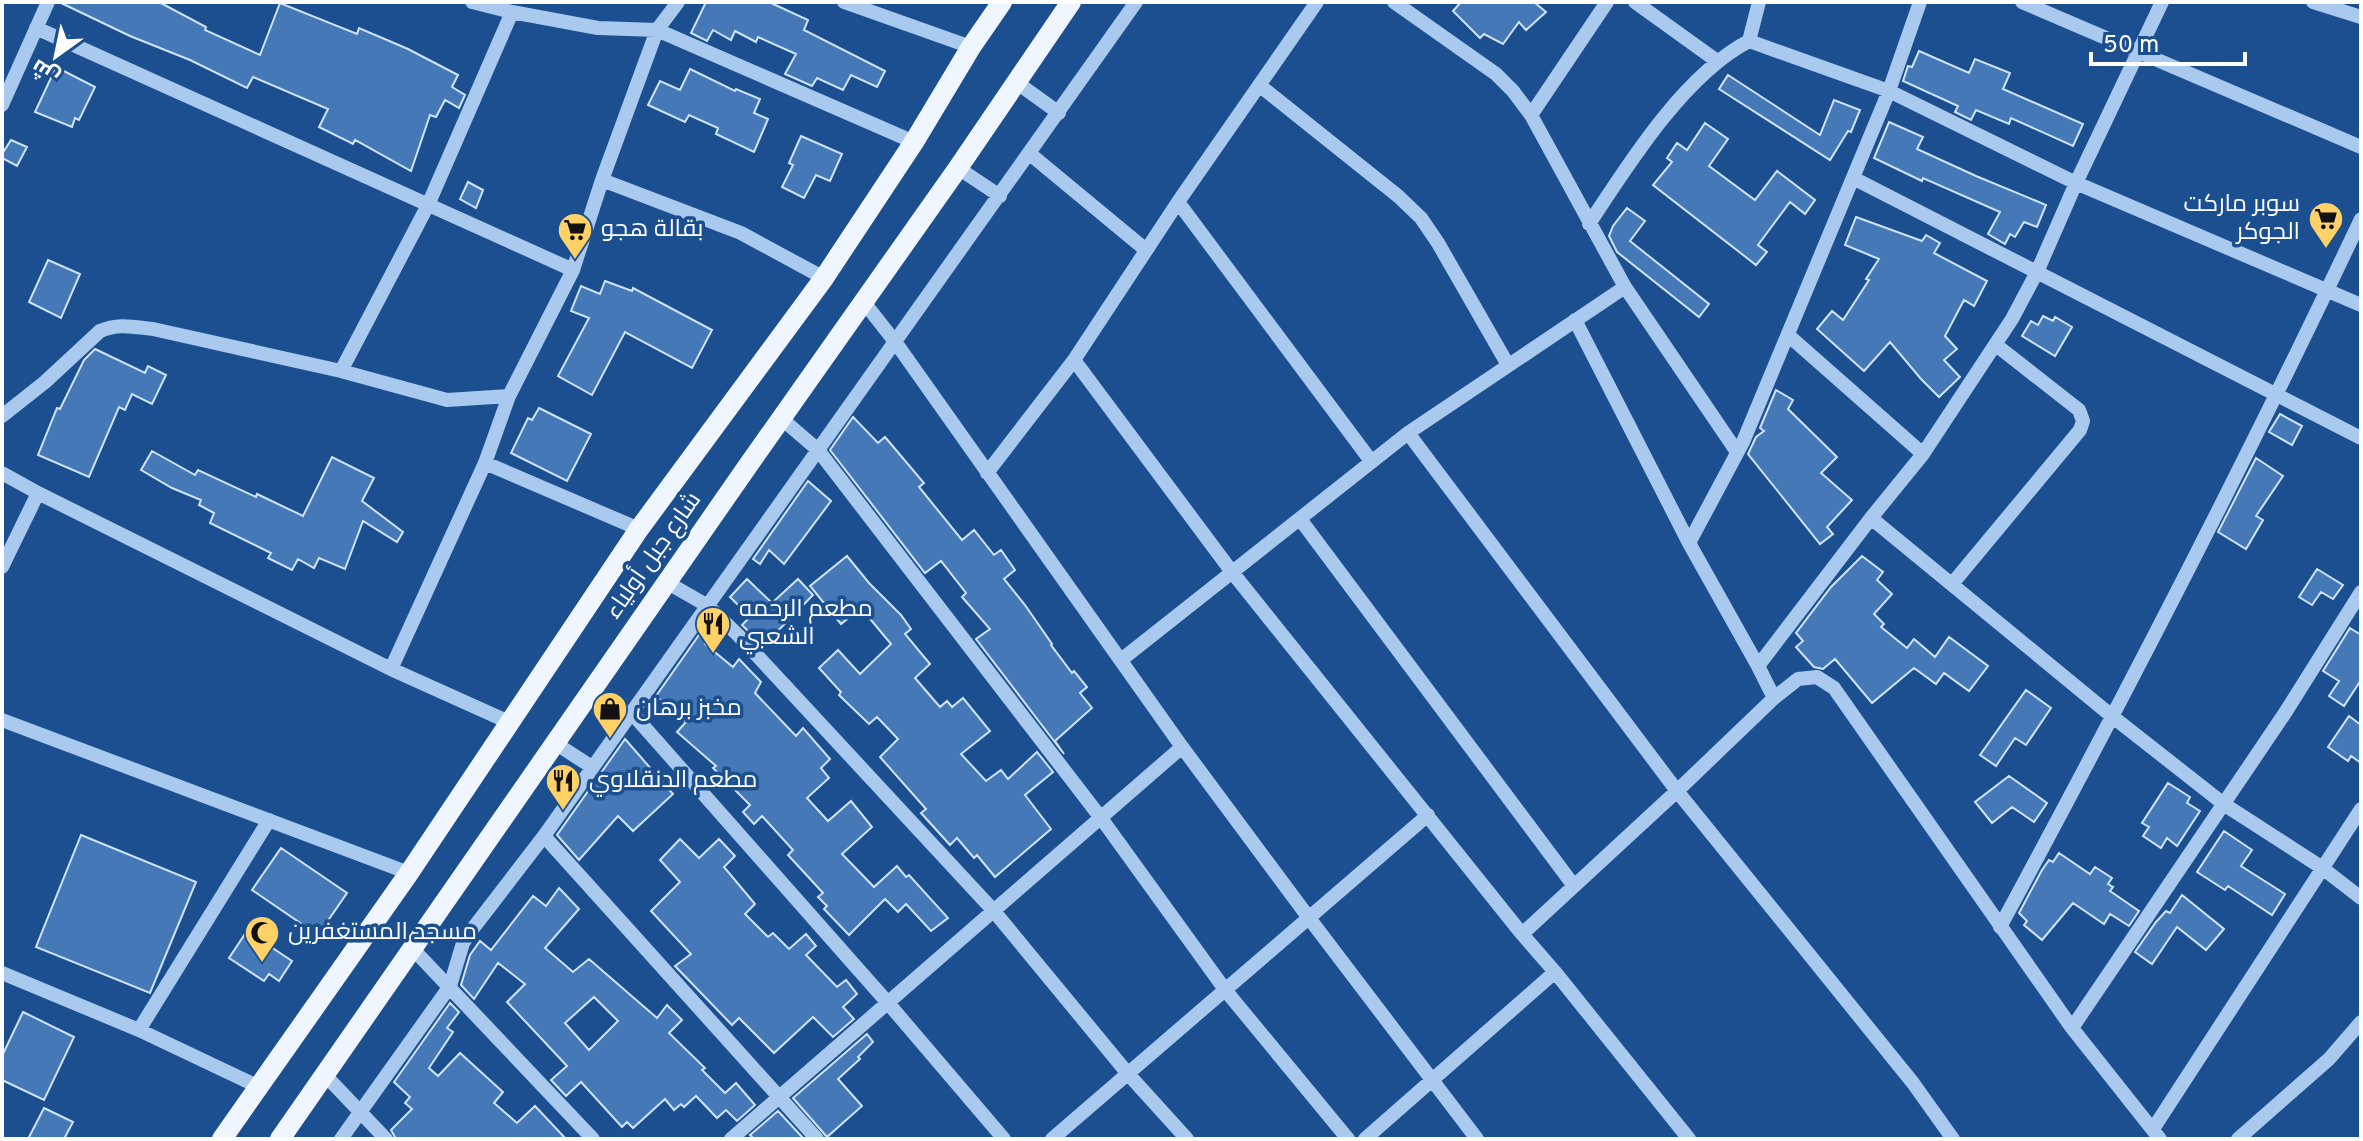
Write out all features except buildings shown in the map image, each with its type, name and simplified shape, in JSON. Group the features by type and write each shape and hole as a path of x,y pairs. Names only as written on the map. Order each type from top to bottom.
{"main road":[{"name":"شارع جبل أولياء","path":"222,1139 409,873 639,529 824,278 1002,2"},
{"name":"شارع جبل أولياء","path":"280,1139 1071,2"}],"street":[{"path":"2,105 48,2"},
{"path":"472,2 598,28 657,30 914,142"},
{"path":"391,669 485,463 509,396 573,270 657,30 678,2"},
{"path":"844,2 971,47"},
{"path":"341,1139 450,986 463,943 544,836 1136,2"},
{"path":"987,473 1074,360 1178,202 1317,2"},
{"path":"1394,2 1496,74 1513,91 1531,115 1625,287 1737,452"},
{"path":"1531,115 1607,2"},
{"path":"1635,2 1717,61"},
{"path":"1589,224 1635,153 1674,106 1717,61 1749,41 1759,2"},
{"path":"1689,543 1737,452 1788,335 1889,91 1920,2"},
{"path":"2022,2 2361,147"},
{"path":"1758,666 1923,454 1996,345 2037,272 2162,2"},
{"path":"2313,2 2361,17"},
{"path":"341,371 428,205 512,12"},
{"path":"36,28 573,270"},
{"path":"1749,41 1889,91 2076,183 2361,305"},
{"path":"1016,82 1059,113"},
{"path":"1259,85 1398,196 1421,218 1508,365"},
{"path":"1030,154 1146,250"},
{"path":"958,168 1000,196"},
{"path":"1853,178 2361,438"},
{"path":"602,180 741,233 824,278"},
{"path":"1178,202 1371,461"},
{"path":"2000,927 2113,717 2361,219"},
{"path":"1121,660 1408,433 1625,287"},
{"path":"863,301 896,343 1182,747 1477,1139"},
{"path":"1575,320 1689,543 1774,698"},
{"path":"2,416 45,382 91,339 109,327 123,325 341,371 447,400 509,396"},
{"path":"1788,335 1923,454"},
{"path":"1952,584 2080,430 2083,421 2079,410 1996,345"},
{"path":"1074,360 1232,572 1689,1139"},
{"path":"782,419 818,450 1101,818 1226,991 1348,1139"},
{"path":"1408,433 1677,791 1913,1083 1953,1139"},
{"path":"485,463 639,529"},
{"path":"2,473 391,669 511,723"},
{"path":"2,567 38,493"},
{"path":"1871,518 2225,805 2321,867 2361,898"},
{"path":"1300,519 1574,886"},
{"path":"668,583 708,606 738,635 993,910 1129,1075 1187,1139"},
{"path":"2072,1028 2225,805 2361,592"},
{"path":"1522,934 1774,698 1798,679 1817,677 1834,688 2072,1028 2157,1134 2321,867 2361,809"},
{"path":"631,712 1004,1139"},
{"path":"2,720 409,873"},
{"path":"555,743 592,767"},
{"path":"731,1139 1182,747"},
{"path":"1052,1139 1428,815"},
{"path":"139,1030 269,820"},
{"path":"544,836 817,1139"},
{"path":"412,948 593,1139"},
{"path":"1365,1139 1555,972"},
{"path":"2,973 139,1030 257,1086"},
{"path":"2238,1139 2329,1059 2361,1022"},
{"path":"325,1075 386,1139"}],"place":[{"name":"سوبر ماركت الجوكر","path":"2326,250"},
{"name":"بقالة هجو","path":"575,261"},
{"name":"مطعم الرحمه الشعبي","path":"713,655"},
{"name":"مخبز برهان","path":"610,740"},
{"name":"مطعم الدنقلاوي","path":"563,812"},
{"name":"مسجد المستغفرين","path":"262,964"}]}
